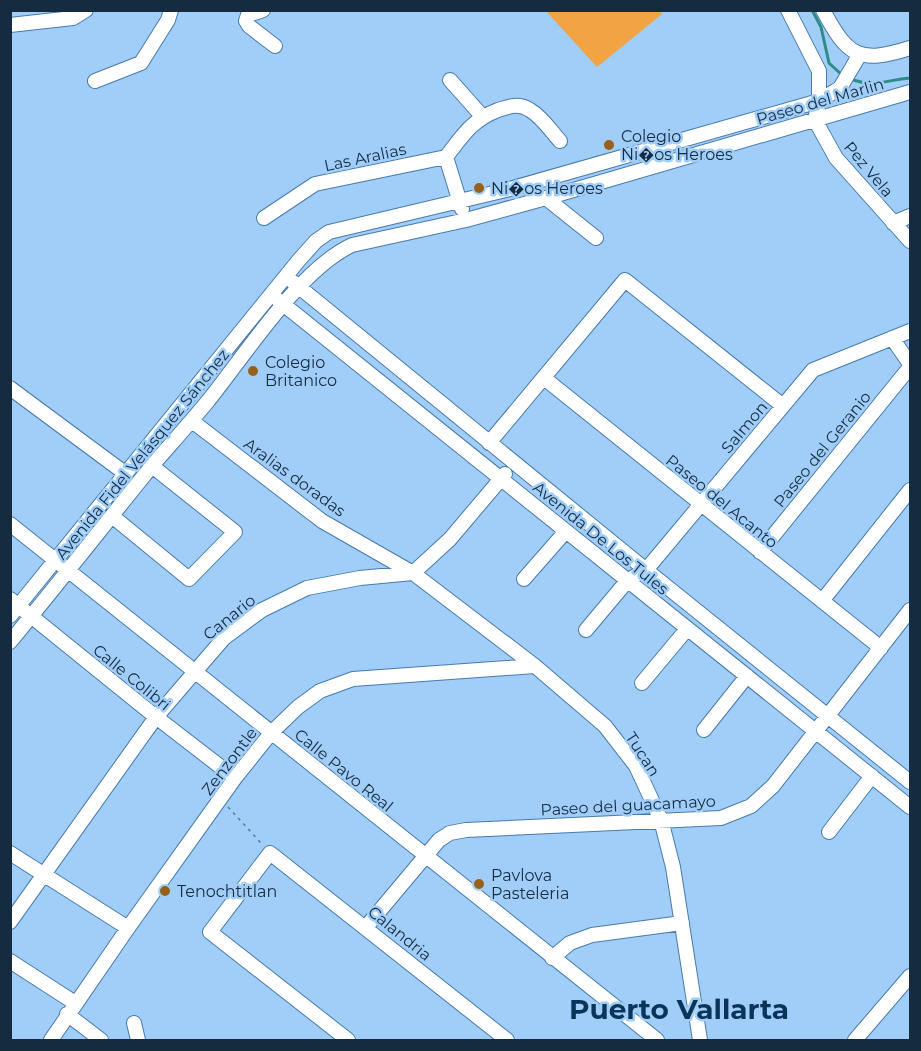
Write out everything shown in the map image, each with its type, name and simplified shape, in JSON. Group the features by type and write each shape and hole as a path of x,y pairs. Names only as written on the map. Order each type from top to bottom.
{"street":[{"path":"10,25 73,18 86,10"},
{"path":"95,81 141,63 168,20 171,10"},
{"path":"263,10 248,15 246,21 249,26 275,46"},
{"path":"788,10 819,71 819,101 815,120"},
{"name":"Paseo del Marlin","path":"823,10 837,37 847,47 864,56 892,54 910,48"},
{"name":"Paseo del Marlin","path":"286,277 316,241 329,232 460,202 819,101 840,88 860,54"},
{"path":"450,80 482,116"},
{"name":"Paseo del Marlin","path":"299,287 339,251 352,245 466,220 910,92"},
{"path":"466,220 446,157 467,130 482,116 512,105 529,110 544,122 560,141"},
{"name":"Pez Vela","path":"815,120 836,158 910,241"},
{"path":"647,150 653,167"},
{"name":"Las Aralias","path":"264,218 315,184 446,157"},
{"path":"546,198 596,238"},
{"path":"893,223 910,216"},
{"name":"Avenida De Los Tules","path":"286,277 514,464 910,782"},
{"name":"Avenida Fidel Velásquez Sánchez","path":"13,607 57,559 286,277"},
{"path":"489,443 625,280 783,406"},
{"name":"Avenida Fidel Velásquez Sánchez","path":"10,642 299,287"},
{"name":"Avenida De Los Tules","path":"272,295 910,807"},
{"name":"Salmon","path":"628,580 646,570 813,370 910,331"},
{"path":"892,339 910,365"},
{"name":"Paseo del Geranio","path":"760,552 910,365"},
{"name":"Paseo del Acanto","path":"544,378 880,648"},
{"path":"10,388 126,474"},
{"name":"Aralias doradas","path":"192,420 322,521 412,573"},
{"path":"412,573 450,539 514,464"},
{"path":"112,516 189,579 235,532 152,466"},
{"path":"822,601 910,490"},
{"name":"Calle Pavo Real","path":"10,524 57,559 194,672 657,1041"},
{"path":"524,579 566,531"},
{"name":"Tucan","path":"412,573 535,666 605,726 636,766 661,820 673,867 700,1041"},
{"name":"Canario","path":"10,922 156,717 224,638 262,610 307,588 360,578 412,573"},
{"path":"586,630 628,580"},
{"name":"Calle Colibri","path":"13,607 31,616 235,778"},
{"name":"Paseo del guacamayo","path":"366,927 439,840 450,833 466,830 721,818 750,806 773,786 910,610"},
{"path":"642,683 687,629"},
{"name":"Zenzontle","path":"51,1041 71,1009 235,778 271,733 298,706 320,691 353,680 535,666"},
{"path":"704,730 747,676"},
{"path":"829,832 872,776"},
{"path":"10,853 128,928"},
{"path":"270,853 210,932 348,1041"},
{"name":"Calandria","path":"270,853 507,1041"},
{"path":"552,958 570,943 592,935 682,923"},
{"path":"10,961 71,1009 100,1041"},
{"path":"855,1041 910,976"},
{"path":"135,1023 138,1041"}],"path":[{"path":"221,798 270,853"}],"shaded area":[{"path":"659,10 662,14 597,67 546,11"}],"waterway":[{"path":"812,10 821,27 829,63 842,75"},
{"path":"850,79 874,83 910,78"}],"place":[{"name":"Colegio Ni�os Heroes","path":"609,145"},
{"name":"Ni�os Heroes","path":"479,188"},
{"name":"Colegio Britanico","path":"253,371"},
{"name":"Pavlova Pasteleria","path":"479,884"},
{"name":"Tenochtitlan","path":"165,891"}],"district":[{"name":"Puerto Vallarta","path":"679,1009"}]}
